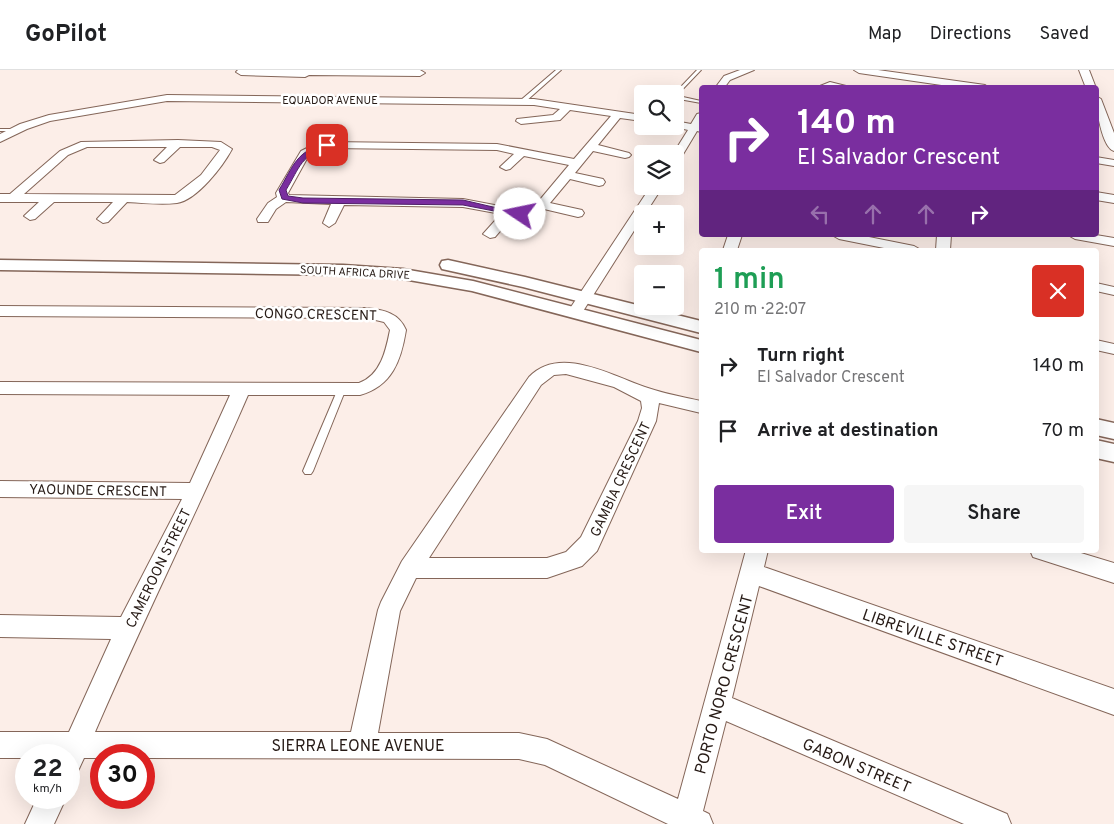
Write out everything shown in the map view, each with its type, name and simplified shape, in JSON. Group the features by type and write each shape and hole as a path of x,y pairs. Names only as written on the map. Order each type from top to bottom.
{"street":[{"path":"721,85 727,78 749,70"},
{"path":"859,70 898,73 986,85"},
{"path":"1084,70 1091,85"},
{"path":"241,72 308,72 416,83"},
{"path":"268,108 308,72"},
{"name":"EQUADOR AVENUE","path":"0,140 17,129 51,118 167,98 380,100 416,83 430,105 487,101 523,101 634,117"},
{"path":"154,111 167,98"},
{"path":"213,112 227,98"},
{"path":"323,110 330,100"},
{"path":"373,113 380,100"},
{"path":"485,112 487,101"},
{"path":"1099,102 1111,133 1114,148"},
{"path":"521,121 556,118 569,106"},
{"path":"263,218 272,206 284,198 303,201 463,202 510,212 530,212 542,205 618,114"},
{"path":"684,126 698,128 684,146"},
{"path":"0,198 168,199 184,196 196,188 226,151 223,147 216,144 98,142 76,147 58,158 13,198"},
{"path":"160,160 178,143"},
{"path":"284,198 282,193 303,156 309,151 327,145 364,150 424,152 492,147 578,162"},
{"path":"590,147 625,155"},
{"path":"506,167 523,152"},
{"path":"1099,160 1114,163"},
{"path":"566,175 599,182"},
{"path":"580,305 652,195"},
{"path":"1099,196 1114,199"},
{"path":"30,216 51,198"},
{"path":"103,219 123,199"},
{"path":"330,223 339,201"},
{"path":"404,216 409,202"},
{"path":"542,205 578,212"},
{"path":"490,234 510,212"},
{"path":"849,237 904,248"},
{"path":"1086,237 1114,242"},
{"name":"SOUTH AFRICA DRIVE","path":"0,252 386,258 459,267 699,345"},
{"name":"SOUTH AFRICA DRIVE","path":"0,265 372,271 448,281 699,327"},
{"path":"1099,288 1114,291"},
{"name":"CONGO CRESCENT","path":"0,311 367,313 382,315 392,319 396,324 397,337 382,377 367,388 341,391 0,388"},
{"path":"1099,346 1114,348"},
{"path":"362,745 389,610 410,568 541,375 551,369 569,368 637,389 646,394 699,407"},
{"name":"CAMEROON STREET","path":"76,744 128,628 196,491 241,390"},
{"name":"GAMBIA CRESCENT","path":"410,568 547,568 556,566 581,554 589,544 648,421 652,403 646,394"},
{"path":"1099,428 1114,431"},
{"path":"1099,450 1114,454"},
{"name":"YAOUNDE CRESCENT","path":"0,489 196,491"},
{"path":"1051,553 1114,573"},
{"name":"LIBREVILLE STREET","path":"754,562 1114,702"},
{"name":"PORTO NORO CRESCENT","path":"693,821 718,705 754,562"},
{"path":"0,626 128,628"},
{"name":"GABON STREET","path":"718,705 997,824"},
{"name":"SIERRA LEONE AVENUE","path":"80,754 362,745 507,745 531,747 572,763 693,821"},
{"name":"SIERRA LEONE AVENUE","path":"0,746 15,748"},
{"path":"39,824 46,809"}],"lane":[{"path":"523,101 559,70"},
{"path":"699,70 678,93 681,98 699,102"},
{"path":"0,130 17,129"},
{"path":"308,471 341,391"}],"route":[{"path":"327,145 317,147 305,153 283,190 284,198 303,201 463,202 520,214"}]}
